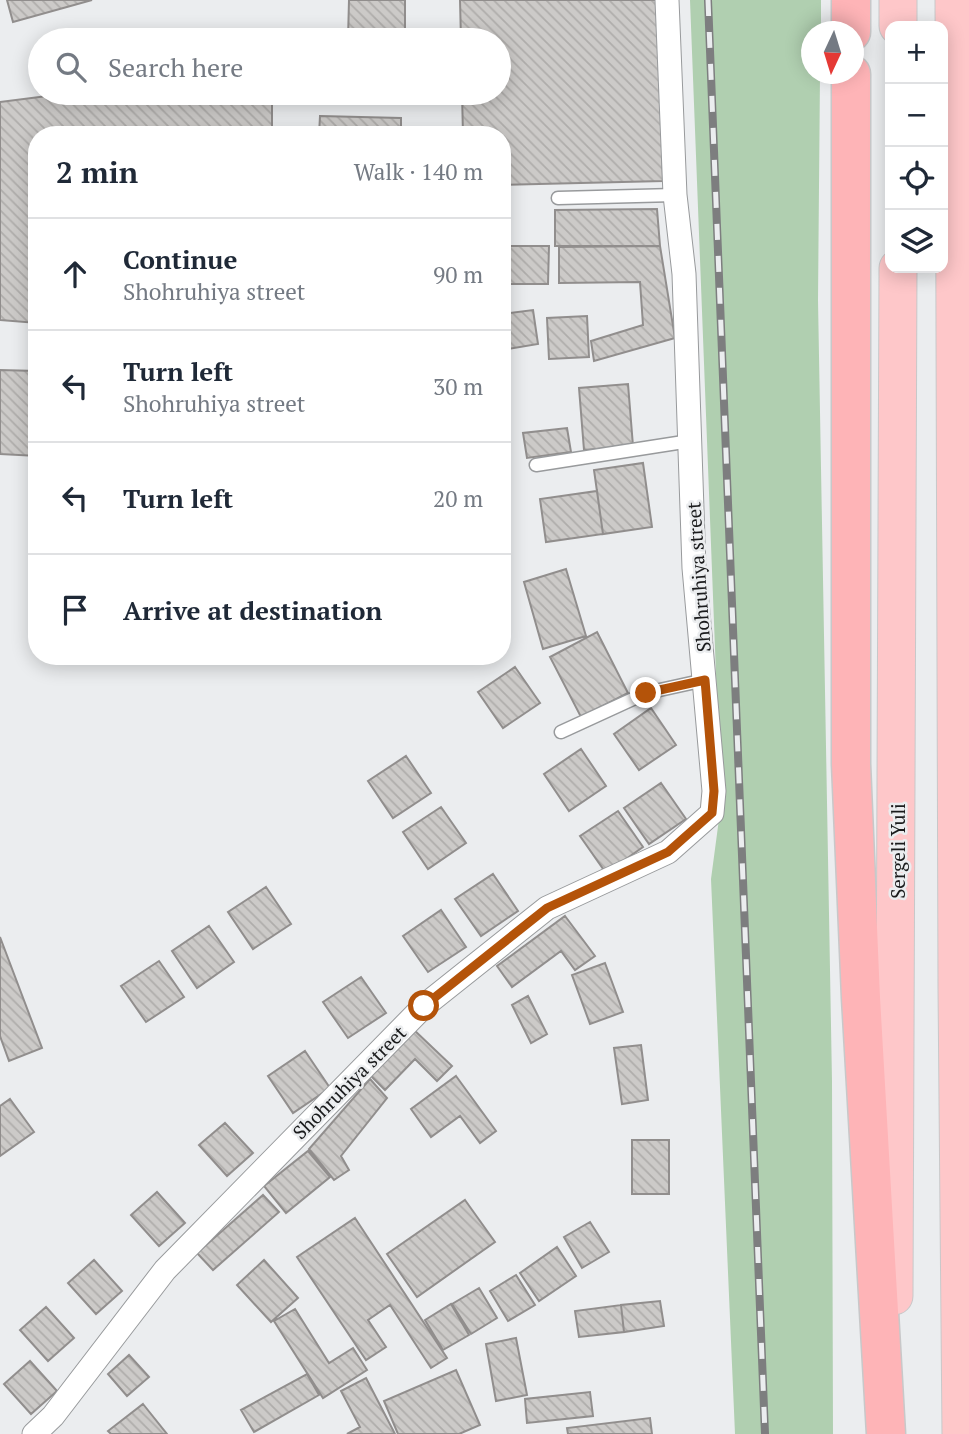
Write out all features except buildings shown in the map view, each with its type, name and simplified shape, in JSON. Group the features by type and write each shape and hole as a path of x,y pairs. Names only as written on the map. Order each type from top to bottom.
{"highway":[{"path":"851,0 851,21"},
{"path":"851,84 851,764 861,998 886,1434"}],"main road":[{"path":"898,0 898,21"},
{"path":"954,0 961,1434"},
{"name":"Sergeli Yuli","path":"893,1434 897,994 898,273"}],"street":[{"name":"Shohruhiya street","path":"34,1434 53,1416 165,1270 424,1006 547,908 668,852 712,813 714,791 694,568 684,274 676,195 667,0"}],"lane":[{"path":"558,198 676,195"},
{"path":"536,465 690,441"},
{"path":"561,732 646,693 705,680"}],"green space":[{"path":"690,0 821,0 821,21 801,21 801,84 820,84 818,300 832,1081 833,1434 735,1434 711,879 721,804"}],"railway":[{"path":"708,0 765,1434"}],"route":[{"path":"424,1006 547,908 668,852 712,813 714,791 705,680 646,693"}]}
